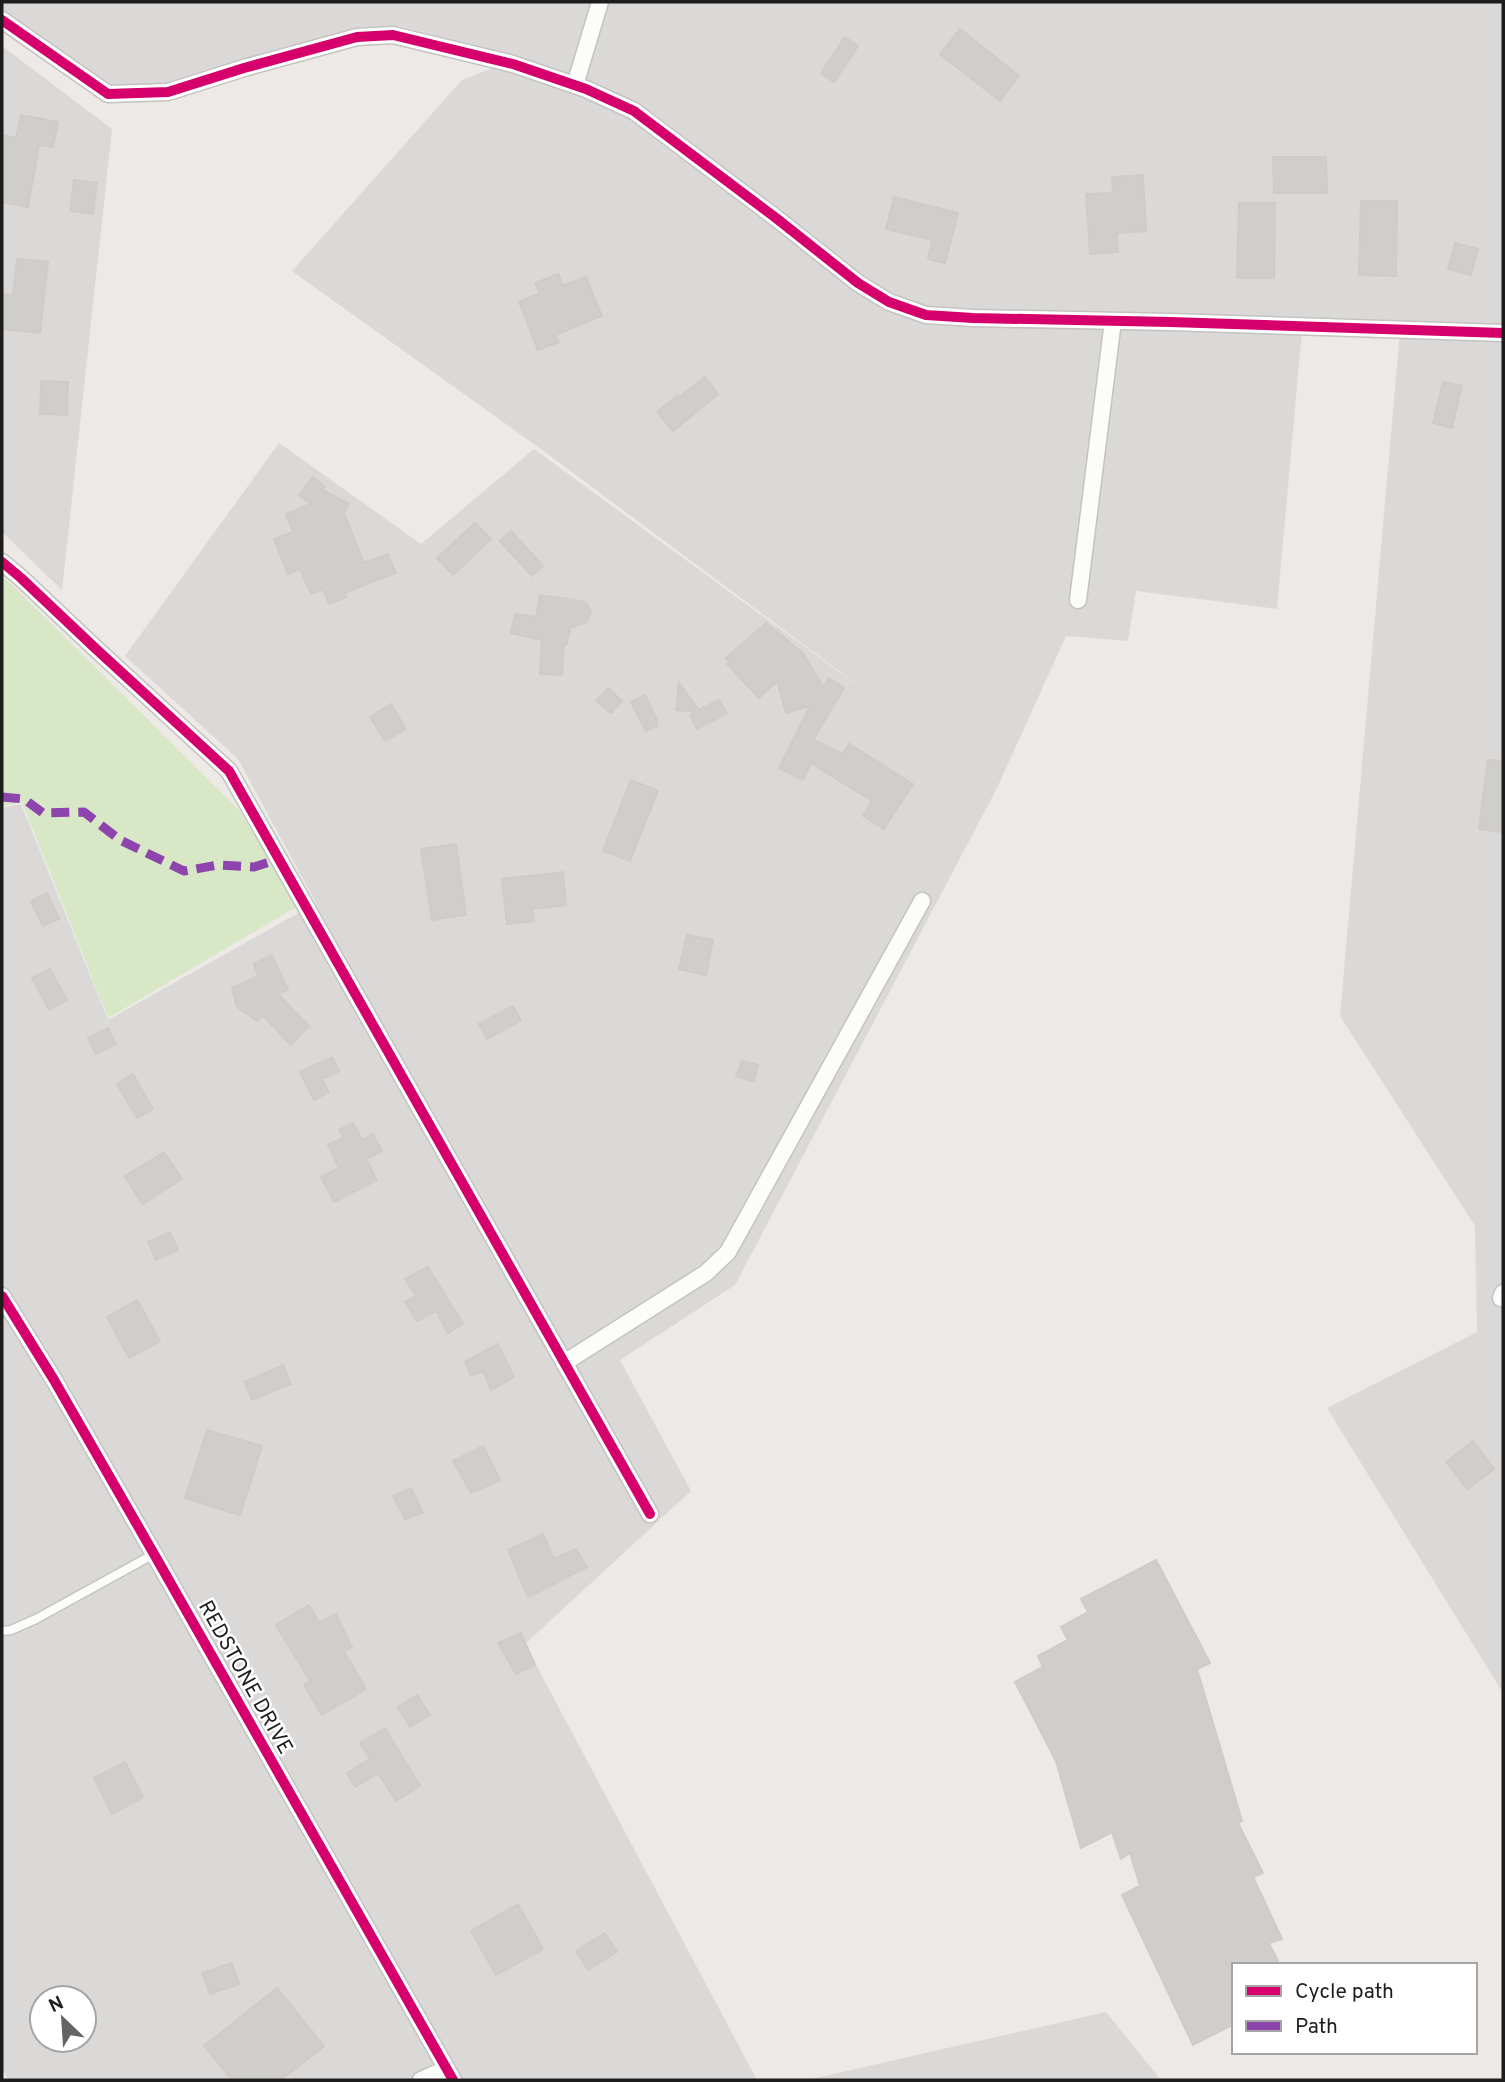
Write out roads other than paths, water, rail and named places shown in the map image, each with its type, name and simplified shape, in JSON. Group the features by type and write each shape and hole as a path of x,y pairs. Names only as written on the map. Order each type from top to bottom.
{"street":[{"path":"575,85 600,2"},
{"path":"2,20 108,94 168,92 357,37 393,35 513,64 575,85 634,111 858,283 889,302 926,315 1503,333"},
{"path":"1078,600 1113,321"},
{"path":"2,562 229,771 650,1514"},
{"path":"564,1363 706,1273 728,1252 922,901"},
{"name":"REDSTONE DRIVE","path":"2,1296 54,1380 450,2074"},
{"path":"421,2080 450,2074"}],"lane":[{"path":"5,1632 107,1581 154,1554"}]}
